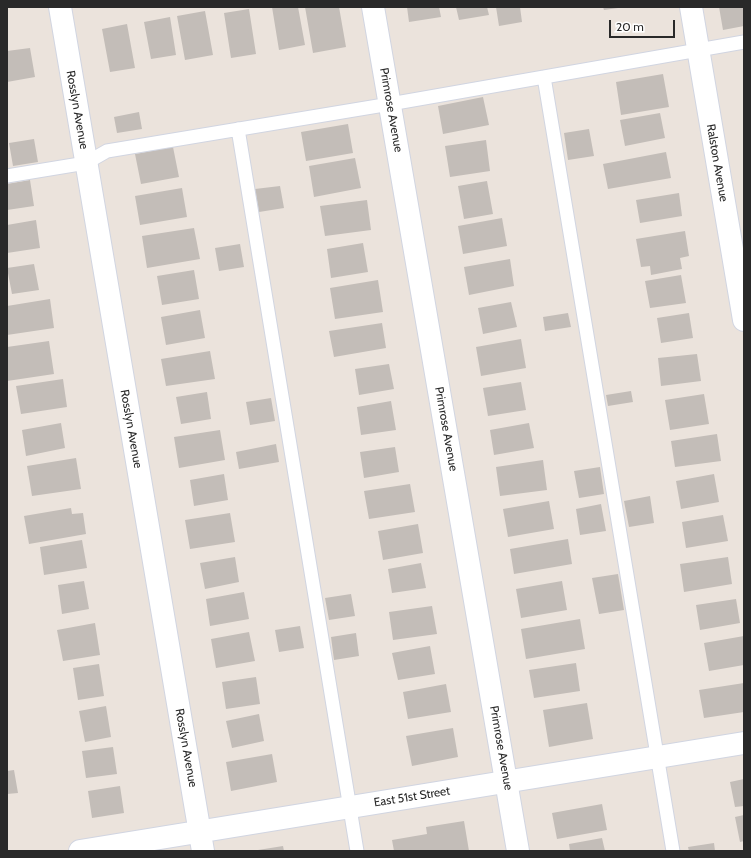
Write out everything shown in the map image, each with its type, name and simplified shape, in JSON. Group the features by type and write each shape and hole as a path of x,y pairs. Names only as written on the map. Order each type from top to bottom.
{"street":[{"name":"Rosslyn Avenue","path":"60,7 201,841"},
{"name":"Primrose Avenue","path":"373,7 518,851"},
{"name":"Ralston Avenue","path":"691,7 744,320"},
{"name":"East 51st Street","path":"80,851 201,841 350,807 744,743"}],"lane":[{"path":"7,176 86,163 107,151 390,104 744,42"},
{"path":"544,77 673,851"},
{"path":"238,130 357,851"}],"building":[{"path":"272,7 298,7 305,45 279,50"},
{"path":"305,7 339,7 346,47 313,53"},
{"path":"407,7 439,7 441,17 409,22"},
{"path":"456,7 487,7 489,15 459,20"},
{"path":"496,7 520,7 522,22 499,26"},
{"path":"603,7 618,7 618,8 604,10"},
{"path":"719,7 744,7 744,26 723,30"},
{"path":"249,9 256,54 231,58 224,13"},
{"path":"205,11 213,55 185,60 177,16"},
{"path":"170,17 176,55 151,59 144,22"},
{"path":"127,24 135,68 110,72 102,29"},
{"path":"30,48 35,77 7,82 7,51"},
{"path":"663,74 669,107 621,115 616,82"},
{"path":"483,97 489,125 443,134 438,106"},
{"path":"139,112 142,129 117,133 114,117"},
{"path":"660,113 665,138 625,146 620,120"},
{"path":"348,124 353,153 306,161 301,132"},
{"path":"589,129 594,156 568,160 564,133"},
{"path":"34,139 38,162 13,166 9,143"},
{"path":"486,140 490,171 450,177 445,146"},
{"path":"173,147 179,177 141,184 135,154"},
{"path":"666,152 671,178 608,189 603,164"},
{"path":"355,158 361,188 314,197 309,166"},
{"path":"30,180 34,206 7,210 7,184"},
{"path":"487,181 493,214 464,219 458,186"},
{"path":"280,186 284,208 259,212 255,189"},
{"path":"182,188 187,217 140,225 135,196"},
{"path":"679,193 682,216 640,223 636,200"},
{"path":"367,200 371,230 325,236 320,206"},
{"path":"502,218 507,246 463,254 458,226"},
{"path":"36,220 40,248 7,253 7,225"},
{"path":"194,228 200,259 147,268 142,236"},
{"path":"685,231 689,256 680,258 682,269 651,275 650,266 641,267 636,239"},
{"path":"363,243 368,272 331,278 327,249"},
{"path":"240,244 244,267 219,271 215,248"},
{"path":"510,259 514,286 469,295 464,267"},
{"path":"34,264 39,290 12,294 7,268"},
{"path":"194,270 199,299 162,305 157,276"},
{"path":"681,275 686,303 650,308 645,281"},
{"path":"378,280 383,312 335,319 330,288"},
{"path":"50,299 54,328 7,335 7,306"},
{"path":"511,302 517,327 483,334 478,308"},
{"path":"200,310 205,338 166,345 161,317"},
{"path":"568,313 571,327 545,331 543,317"},
{"path":"689,313 693,338 661,343 657,318"},
{"path":"382,323 386,348 334,357 329,331"},
{"path":"521,339 526,368 481,376 476,347"},
{"path":"49,341 54,374 7,381 7,347"},
{"path":"210,351 215,379 166,386 161,359"},
{"path":"697,354 701,381 661,386 658,358"},
{"path":"389,364 394,389 359,395 355,369"},
{"path":"63,379 67,407 21,414 16,386"},
{"path":"521,382 526,410 488,416 483,388"},
{"path":"631,391 633,402 608,406 606,395"},
{"path":"207,392 211,419 181,424 176,397"},
{"path":"704,394 709,424 670,430 665,400"},
{"path":"271,398 275,421 250,425 246,402"},
{"path":"391,401 396,430 361,435 357,407"},
{"path":"61,423 65,448 26,456 22,430"},
{"path":"529,423 534,448 494,455 490,430"},
{"path":"220,430 225,460 179,468 174,437"},
{"path":"717,434 721,461 675,467 671,441"},
{"path":"276,444 279,462 239,469 236,452"},
{"path":"395,447 399,472 364,478 360,452"},
{"path":"76,458 81,489 32,496 27,466"},
{"path":"543,460 547,490 500,496 496,467"},
{"path":"600,467 604,494 579,498 574,471"},
{"path":"224,474 228,500 194,506 190,480"},
{"path":"714,474 719,502 681,509 676,481"},
{"path":"410,484 415,512 369,519 364,491"},
{"path":"650,496 654,523 629,527 624,501"},
{"path":"549,501 554,529 508,537 503,509"},
{"path":"601,504 606,531 580,535 576,509"},
{"path":"71,508 72,514 83,513 86,534 29,544 24,516"},
{"path":"230,513 235,542 190,549 185,520"},
{"path":"723,515 728,541 686,548 682,522"},
{"path":"418,524 423,553 383,560 378,531"},
{"path":"568,539 572,564 514,574 510,549"},
{"path":"82,540 87,568 44,575 40,547"},
{"path":"235,557 239,582 205,589 200,563"},
{"path":"728,557 732,584 684,592 680,564"},
{"path":"421,563 426,588 392,593 388,569"},
{"path":"618,574 624,610 599,614 592,578"},
{"path":"84,581 89,609 62,614 58,585"},
{"path":"562,581 567,610 521,618 516,589"},
{"path":"244,592 249,619 210,626 206,599"},
{"path":"351,594 355,616 329,620 325,598"},
{"path":"736,599 740,623 700,630 696,605"},
{"path":"432,606 437,634 393,640 389,612"},
{"path":"580,619 585,649 526,659 521,629"},
{"path":"95,623 100,655 63,661 57,630"},
{"path":"300,626 304,648 279,652 275,630"},
{"path":"249,632 255,661 216,668 211,639"},
{"path":"356,633 359,656 334,660 331,637"},
{"path":"744,636 744,665 709,671 704,643"},
{"path":"430,646 435,674 398,680 392,653"},
{"path":"576,663 580,691 534,698 529,670"},
{"path":"99,664 104,696 78,700 73,668"},
{"path":"256,677 260,704 226,709 222,682"},
{"path":"744,683 744,712 704,718 699,690"},
{"path":"446,684 451,712 408,719 403,692"},
{"path":"587,703 593,739 549,747 543,710"},
{"path":"106,706 111,737 85,742 79,711"},
{"path":"259,714 264,741 232,748 226,721"},
{"path":"453,728 458,757 412,766 406,736"},
{"path":"113,747 117,774 86,778 82,751"},
{"path":"272,754 277,782 231,791 226,762"},
{"path":"14,770 18,793 7,794 7,771"},
{"path":"744,779 744,806 735,807 730,782"},
{"path":"120,786 124,813 92,818 88,791"},
{"path":"602,804 607,830 557,839 552,813"},
{"path":"744,815 744,841 740,842 735,817"},
{"path":"464,821 469,851 394,851 392,840 427,834 426,827"},
{"path":"602,838 605,851 570,851 569,844"},
{"path":"714,843 715,851 689,851 688,847"},
{"path":"283,846 284,851 258,851 258,850"}]}
